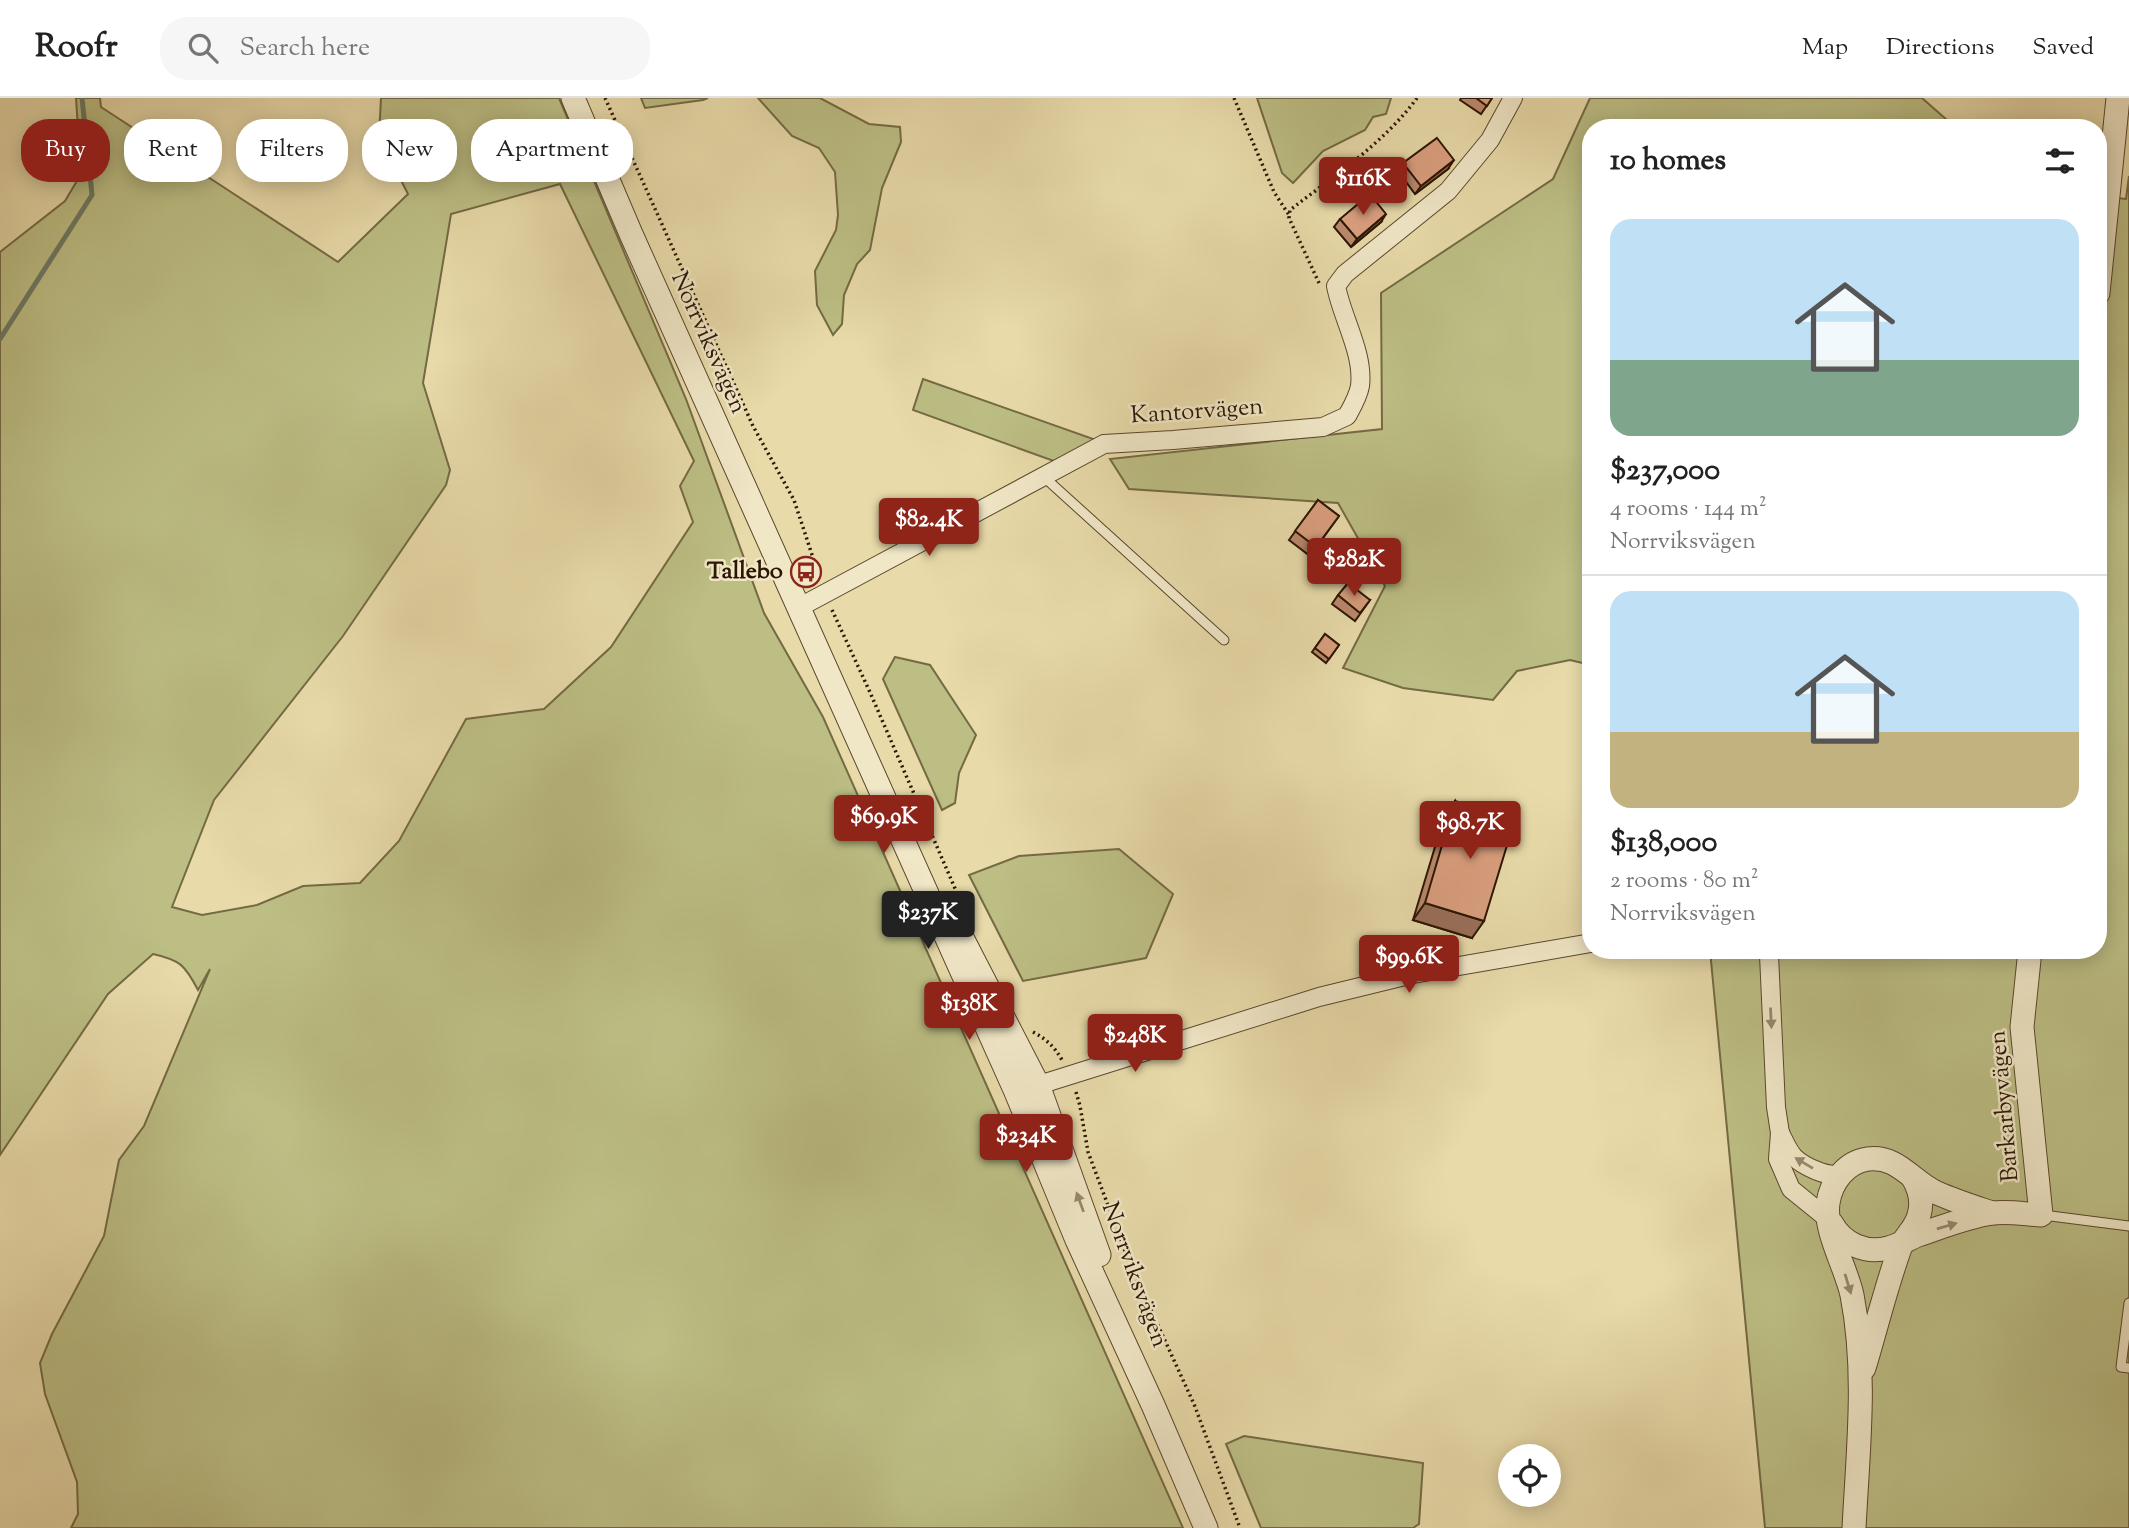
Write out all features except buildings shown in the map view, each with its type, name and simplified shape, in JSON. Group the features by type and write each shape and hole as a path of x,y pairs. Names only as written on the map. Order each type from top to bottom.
{"street":[{"name":"Norrviksvägen","path":"573,98 631,234 1016,1092 1077,1240 1206,1528"},
{"name":"Kantorvägen","path":"1044,477 1104,444 1322,427 1346,416 1360,387 1360,370 1336,286 1354,266 1448,191 1490,140 1513,98"},
{"path":"2107,205 2118,98"},
{"path":"798,608 1018,488 1044,477"},
{"name":"Norrviksvägen","path":"875,781 950,915 1038,1085 1153,1405"},
{"path":"1016,1092 1319,997 1413,974 1582,945"},
{"path":"1769,959 1776,1107 1780,1133 1778,1159 1791,1189 1828,1219 1836,1233 1860,1248 1874,1250 1890,1248 1903,1241 1992,1213"},
{"name":"Barkarbyvägen","path":"2029,959 2022,1027 2041,1215"},
{"name":"Norrviksvägen","path":"962,974 993,1067 1039,1173 1077,1240"},
{"path":"1780,1133 1794,1158 1821,1173 1834,1176 1840,1174"},
{"path":"1854,1528 1862,1378 1852,1294 1828,1219 1832,1187 1840,1174 1852,1164 1866,1159 1881,1159 1896,1164 1935,1193 1992,1213 2041,1215"},
{"path":"1862,1378 1893,1267 1903,1241 1913,1229 1919,1215 1919,1189 1911,1176"}],"lane":[{"path":"1044,477 1224,640"},
{"path":"2041,1215 2129,1226"},
{"path":"2129,1303 2122,1367 2129,1368"}],"path":[{"path":"605,98 753,426 794,500 824,594 967,915"},
{"path":"1234,98 1274,192 1289,215 1323,291"},
{"path":"1289,215 1290,210 1398,121 1417,98"},
{"path":"1033,1032 1045,1038 1056,1049 1070,1074 1080,1106 1088,1152 1125,1251 1194,1404 1240,1528"}],"green space":[{"path":"76,98 100,98 101,107 124,122 124,182 216,182 338,262 408,194 402,182 457,182 457,119 380,119 381,98 559,98 568,119 471,119 471,182 594,182 686,399 764,613 823,717 1183,1528 71,1528 78,1514 77,1482 45,1394 40,1363 52,1334 104,1236 119,1160 144,1126 210,969 198,990 176,961 153,954 108,994 0,1155 0,252 65,201 76,182 110,182 110,119 77,119","holes":["560,184 694,461 680,486 693,522 611,647 544,709 466,719 399,841 360,883 303,886 257,905 202,915 172,907 214,800 343,636 446,485 450,470 423,383 451,214"]},
{"path":"641,98 708,98 645,108"},
{"path":"758,98 820,98 869,124 900,127 901,142 882,188 870,250 857,264 844,295 842,324 833,335 817,305 815,271 836,230 838,215 835,172 819,148 792,136"},
{"path":"1257,98 1391,98 1386,114 1373,117 1365,130 1323,151 1293,183 1282,173"},
{"path":"1590,98 1922,98 1946,119 1582,119 1582,663 1570,660 1517,671 1493,700 1403,688 1343,668 1385,586 1338,503 1129,489 1110,459 1382,429 1381,293 1553,179"},
{"path":"2129,176 2129,1528 1765,1528 1711,959 2107,959 2107,197 2126,199"},
{"path":"923,379 1096,440 1062,464 913,410"},
{"path":"895,657 930,665 976,735 959,773 955,803 942,810 883,679"},
{"path":"1119,849 1173,894 1146,958 1023,981 969,875 1019,856"},
{"path":"1244,1436 1423,1463 1419,1524 1413,1528 1261,1528 1226,1444"}],"waterway":[{"path":"0,339 92,195 82,98"}],"place":[{"name":"Tallebo","path":"806,572"}]}
